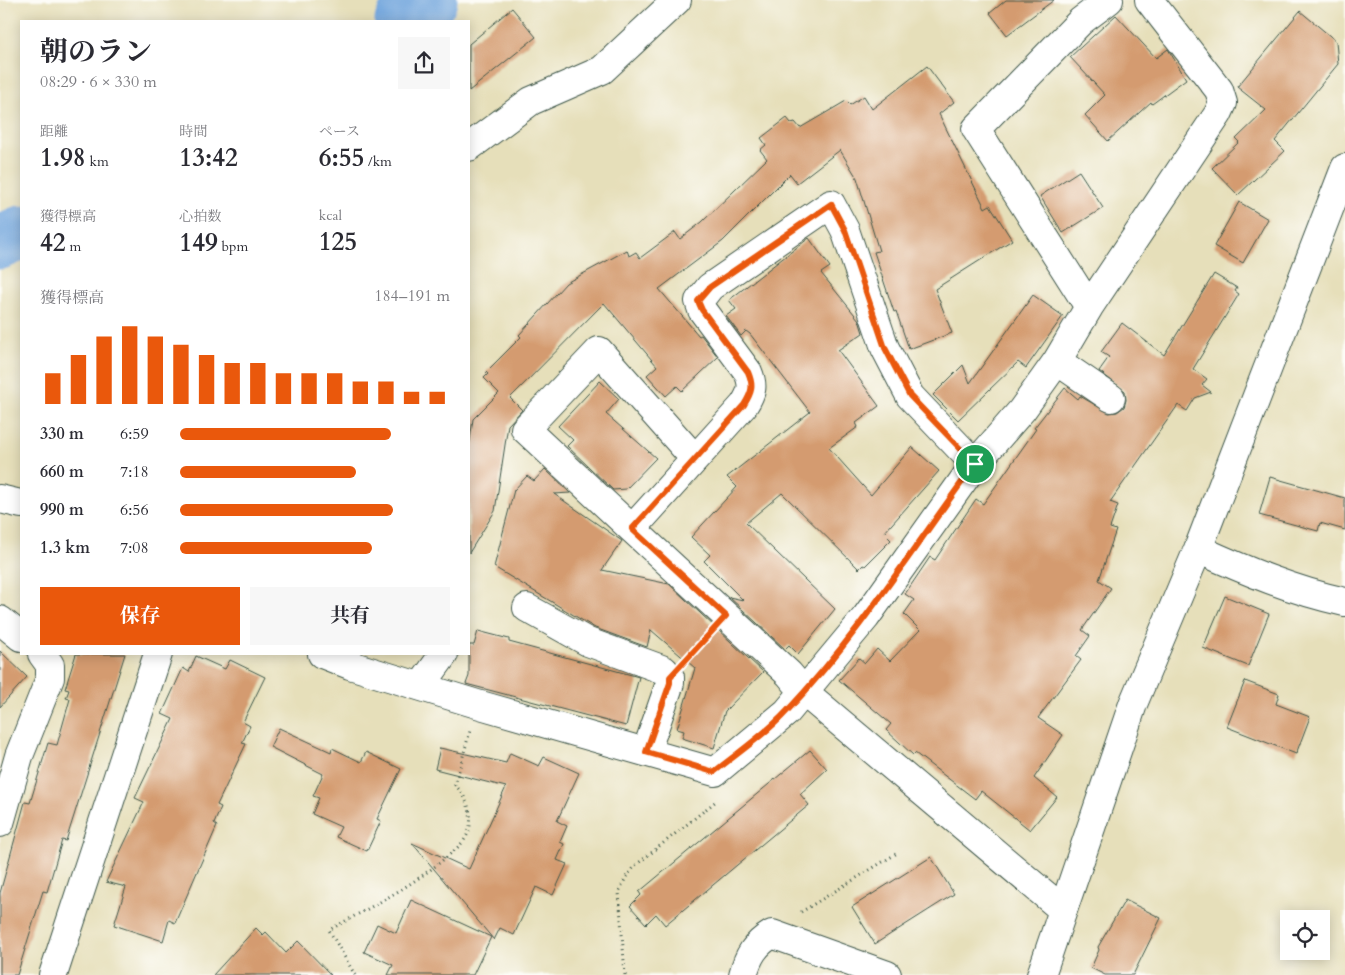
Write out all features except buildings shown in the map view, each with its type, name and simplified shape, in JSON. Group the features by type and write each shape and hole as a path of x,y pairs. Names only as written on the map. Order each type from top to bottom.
{"street":[{"path":"470,146 531,101 602,70 676,0"},
{"path":"1089,306 976,129 1081,21 1109,0"},
{"path":"325,655 350,665 477,704 714,772 787,712 866,617 975,464 1022,410 1057,361 1089,306 1218,114 1223,103 1219,90 1149,0"},
{"path":"1041,975 1133,704 1198,550 1345,168"},
{"path":"632,529 744,405 753,391 748,372 702,310 698,301 710,287 831,204 845,230 885,348 910,396 975,464"},
{"path":"695,459 599,351 525,429 789,674 804,692 1062,910"},
{"path":"1057,361 1111,398"},
{"path":"0,499 20,504"},
{"path":"1198,550 1276,582 1314,595 1345,602"},
{"path":"527,608 588,642 664,670 670,677 670,683 646,752"},
{"path":"0,620 20,636"},
{"path":"0,823 20,756 50,678 50,664 43,655"},
{"path":"53,975 158,655"},
{"path":"421,686 443,655"},
{"path":"743,975 748,958 754,949 772,934 887,975"}],"path":[{"path":"670,677 726,616"},
{"path":"354,975 329,930 418,880 453,851 466,837 471,821 468,803 463,793 455,785 477,704"},
{"path":"625,975 619,892 626,877 636,865 720,798"},
{"path":"772,934 796,915 898,852"}],"waterway":[{"path":"403,20 430,0"},
{"path":"0,242 20,233"}],"route":[{"path":"831,204 845,230 885,348 910,396 975,464 866,617 787,712 762,734 714,772 646,752 670,683 670,677 726,616 632,529 744,405 753,391 748,372 702,310 698,301 710,287 831,204"}]}
